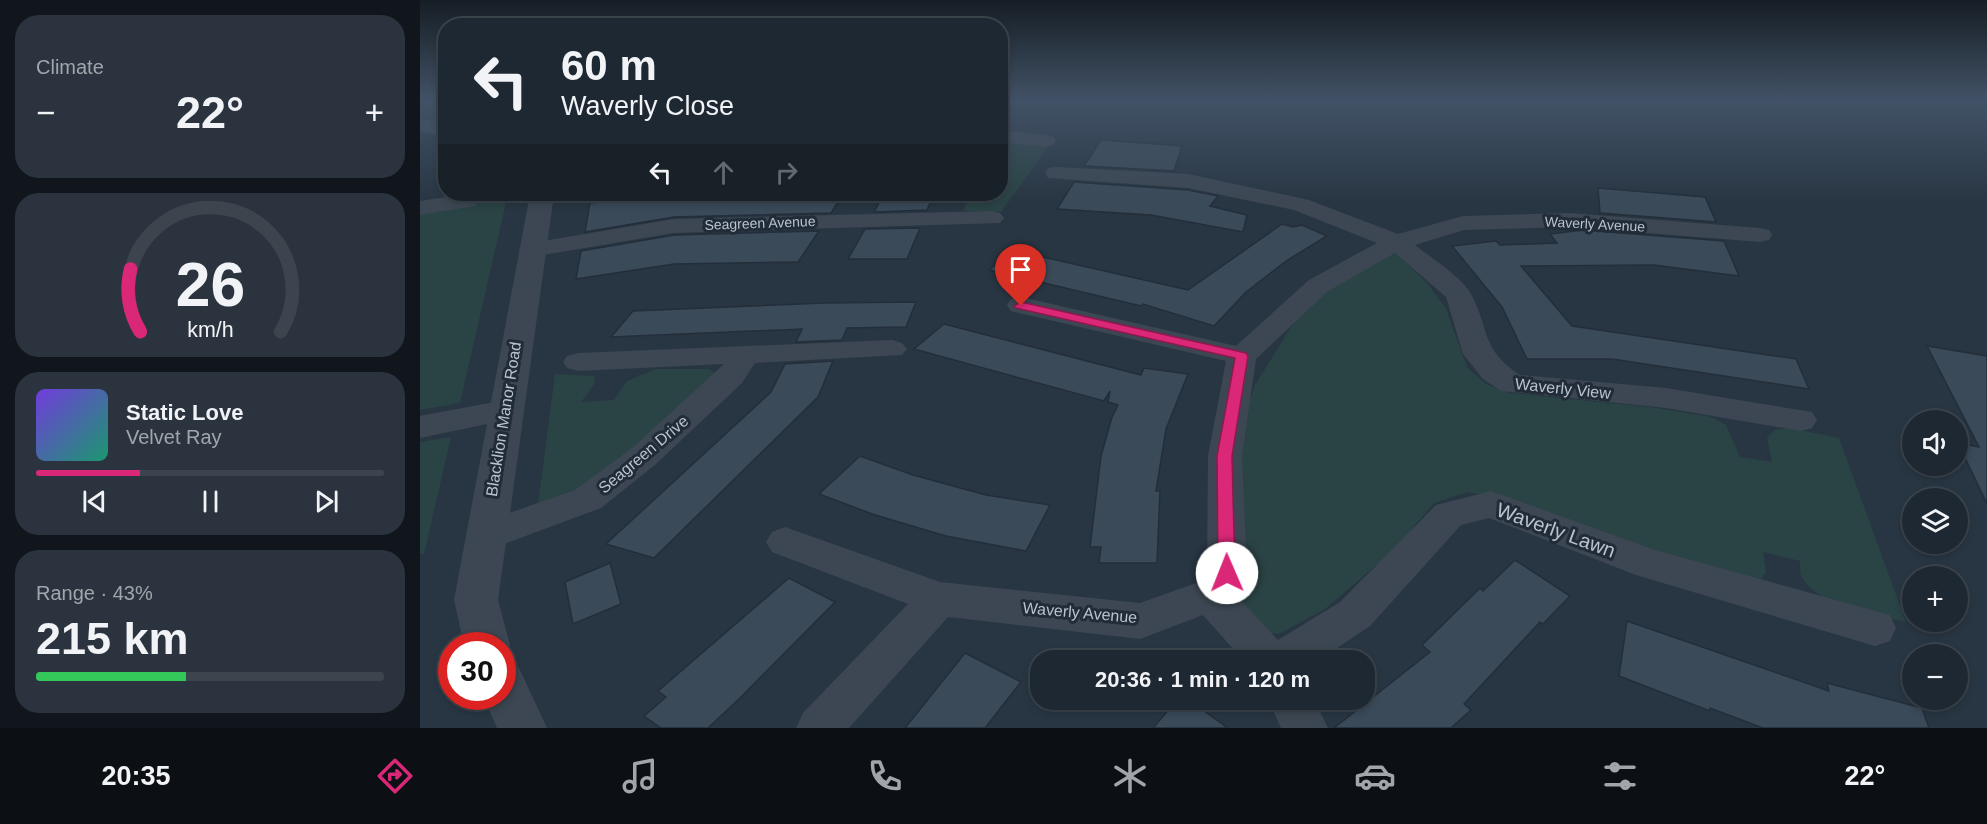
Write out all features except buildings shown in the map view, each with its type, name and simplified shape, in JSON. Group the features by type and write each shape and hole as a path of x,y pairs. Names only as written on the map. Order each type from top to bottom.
{"street":[{"path":"1008,137 1046,141"},
{"path":"1056,173 1188,181 1301,205 1397,242"},
{"path":"420,208 467,201"},
{"name":"Blacklion Manor Road","path":"484,632 476,600 541,201"},
{"name":"Seagreen Avenue","path":"531,250 674,226 992,218"},
{"name":"Waverly Avenue","path":"1242,356 1318,286 1397,242 1463,223 1570,220 1760,235"},
{"name":"Waverly View","path":"1397,242 1458,294 1478,354 1494,372 1512,384 1666,398 1801,420"},
{"path":"1021,306 1242,356 1225,456 1227,573 1209,594 1245,630 1260,650"},
{"path":"578,362 892,349"},
{"name":"Seagreen Drive","path":"485,536 588,499 644,456 731,376 746,354"},
{"path":"420,427 505,411"},
{"name":"Waverly Lawn","path":"1299,650 1355,614 1449,515 1491,504 1650,564 1875,628"},
{"name":"Waverly Avenue","path":"785,542 939,598 1140,621 1209,594"},
{"path":"819,728 939,598"},
{"path":"514,710 522,728"},
{"path":"1296,710 1305,728"}],"green space":[{"path":"1008,142 1048,147 1001,212 964,211 966,201 1008,201"},
{"path":"452,201 506,201 460,403 420,410 420,211"},
{"path":"1397,254 1428,284 1446,309 1467,367 1486,384 1510,393 1650,407 1712,417 1726,425 1740,457 1772,462 1767,438 1774,430 1789,428 1839,438 1902,611 1902,621 1848,607 1819,594 1801,575 1800,561 1763,552 1766,572 1759,582 1746,583 1504,499 1468,492 1434,503 1394,550 1325,609 1279,634 1260,632 1230,593 1241,425 1255,385 1298,316 1330,288 1384,255"},
{"path":"656,369 709,369 715,373 603,480 537,512 555,374 594,376 595,383 581,402 614,400 627,381"},
{"path":"451,437 424,554 420,554 420,442"}],"route":[{"path":"1021,306 1242,356 1225,456 1227,573"}]}
